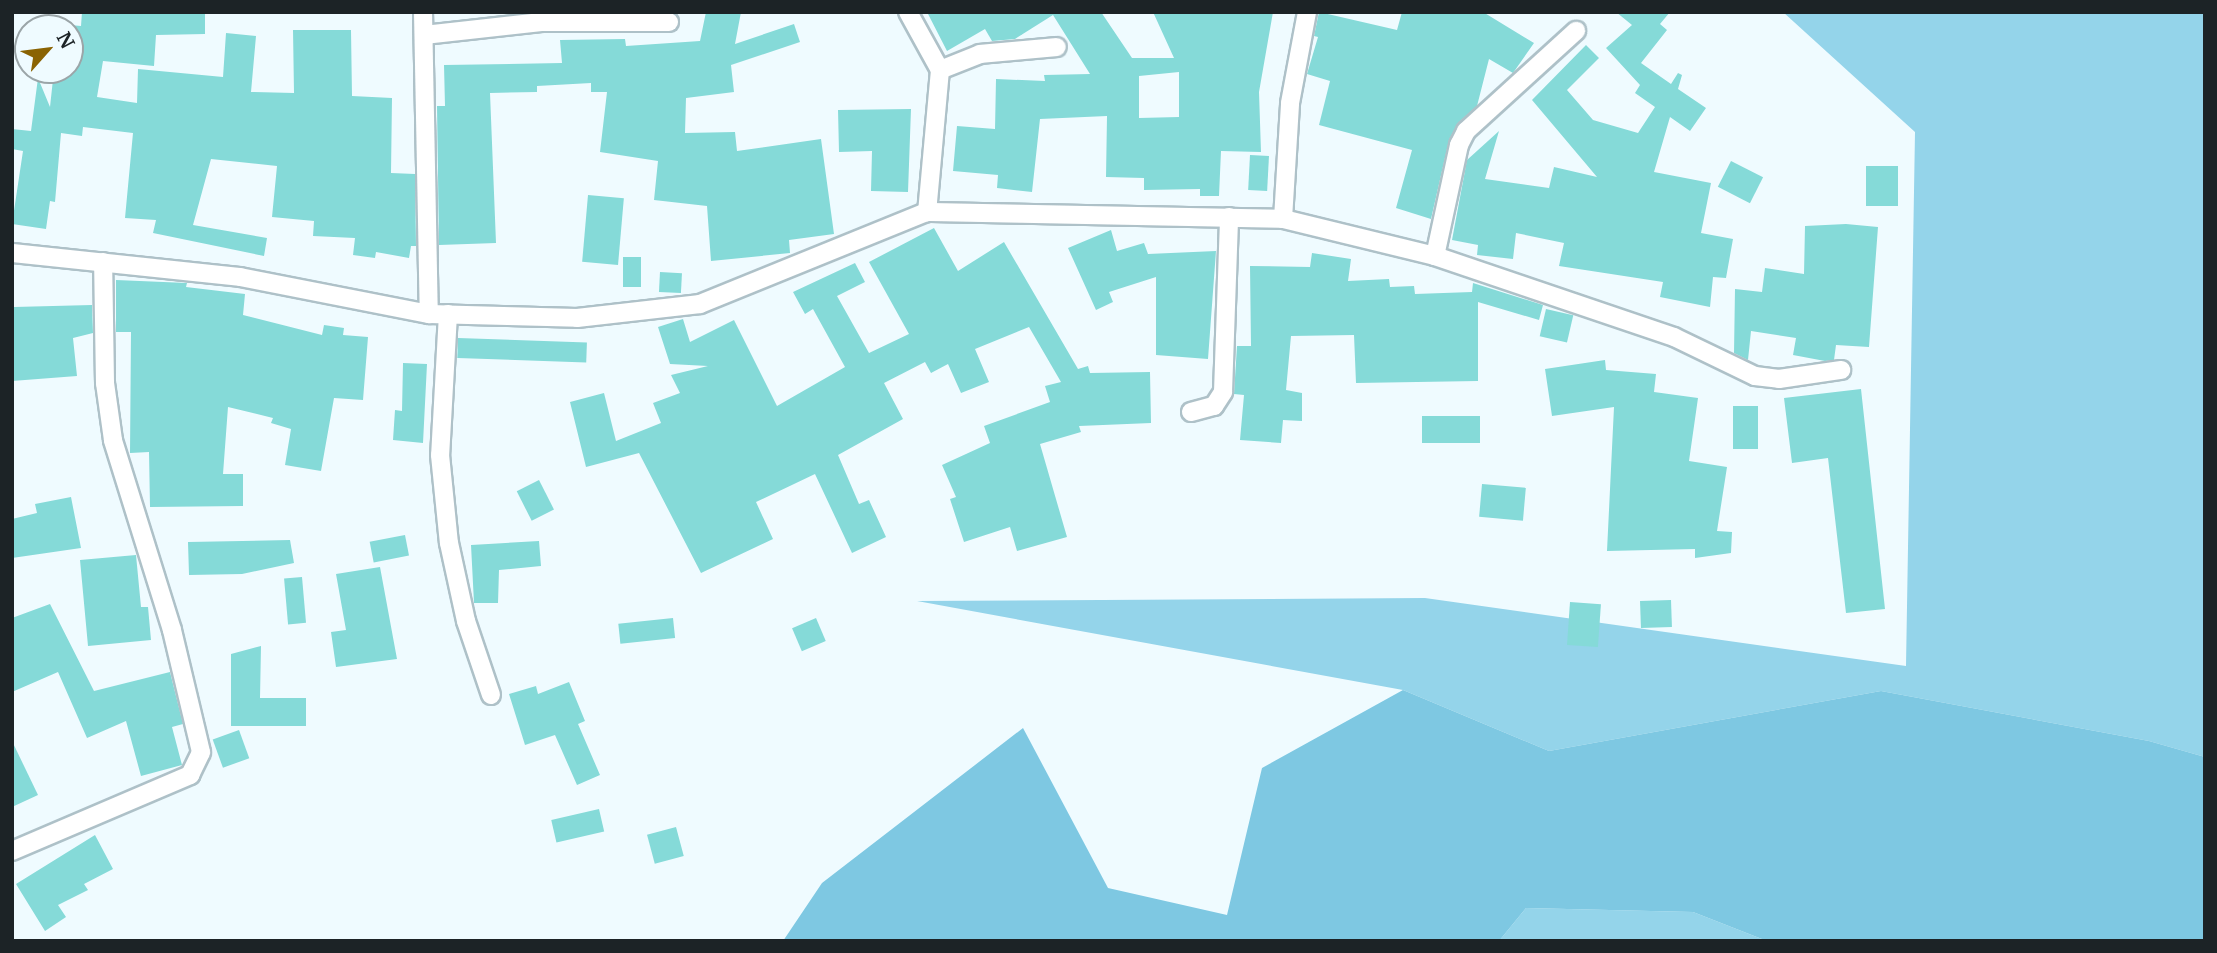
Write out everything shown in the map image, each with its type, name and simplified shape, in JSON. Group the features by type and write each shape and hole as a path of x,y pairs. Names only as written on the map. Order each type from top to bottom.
{"street":[{"path":"423,12 429,314"},
{"path":"908,12 940,70 927,212"},
{"path":"1283,219 1290,103 1307,12"},
{"path":"424,35 541,22 668,22"},
{"path":"1435,256 1459,145 1466,131 1576,31"},
{"path":"940,70 980,54 1056,47"},
{"path":"12,253 240,277 429,314 577,318 700,304 927,212 1283,219 1435,256 1674,337 1755,376 1790,378 1840,370"},
{"path":"1191,412 1214,406 1223,392 1229,217"},
{"path":"12,851 190,775 201,752 172,630 113,440 105,383 103,262"},
{"path":"448,314 440,455 449,543 466,621 491,695"}],"shaded area":[{"path":"1783,12 2205,12 2205,757 2149,741 1881,691 1549,751 1403,690 917,601 1425,598 1906,666 1915,132"},
{"path":"1403,690 1549,751 1881,691 2149,741 2205,757 2205,941 1767,941 1693,912 1526,908 1499,941 783,941 822,883 1023,728 1108,888 1227,915 1262,768"},
{"path":"1526,908 1693,912 1767,941 1499,941"}],"building":[{"path":"205,12 205,34 156,35 154,66 103,61 97,97 137,103 138,69 223,77 226,33 256,36 251,92 294,93 293,30 351,30 352,96 392,98 391,173 415,174 416,246 411,246 409,258 376,252 375,258 353,255 355,238 313,236 314,221 272,217 277,166 211,159 193,225 267,238 264,256 153,233 156,220 125,218 133,133 83,127 82,136 61,133 55,202 50,201 46,229 12,224 23,151 12,149 12,129 31,131 37,84 40,84 50,107 52,84 84,84 84,14 82,14"},
{"path":"706,12 741,12 735,44 794,24 800,42 731,65 734,92 686,98 685,133 735,132 737,151 821,139 834,234 789,240 790,253 711,261 707,206 654,200 658,161 600,152 607,92 591,92 591,83 537,86 537,92 490,93 496,243 439,245 437,106 445,106 444,65 562,63 560,40 625,39 626,46 700,41"},
{"path":"927,12 1101,12 1132,58 1174,58 1153,12 1273,12 1259,92 1261,152 1221,151 1219,196 1200,196 1200,189 1144,190 1144,178 1106,177 1107,116 1040,119 1032,192 997,188 998,175 953,171 957,126 995,129 996,79 1045,81 1044,75 1090,74 1053,15 1015,39 992,41 985,29 947,51","holes":["1179,72 1179,117 1139,118 1139,76"]},
{"path":"1319,12 1397,30 1402,12 1483,12 1534,43 1513,73 1489,59 1477,106 1458,123 1449,140 1431,219 1396,208 1412,150 1319,125 1330,81 1307,74 1318,37 1314,36"},
{"path":"1616,12 1670,12 1660,24 1667,30 1641,63 1671,84 1678,73 1682,75 1678,89 1706,108 1690,131 1670,117 1654,172 1711,183 1701,233 1733,239 1726,278 1713,277 1710,307 1660,297 1663,282 1559,266 1564,243 1516,233 1513,259 1477,255 1478,245 1452,240 1467,160 1499,131 1485,179 1549,188 1554,167 1597,177 1532,100 1586,45 1599,58 1567,90 1593,120 1638,133 1655,107 1635,93 1640,85 1606,48 1632,25"},
{"path":"911,109 908,192 871,191 872,151 839,152 838,110"},
{"path":"1250,155 1269,156 1267,191 1248,190"},
{"path":"1731,161 1763,177 1750,203 1718,187"},
{"path":"1866,166 1898,166 1898,206 1866,206"},
{"path":"588,195 624,198 618,265 582,262"},
{"path":"1846,224 1878,227 1869,347 1836,345 1834,360 1825,361 1793,355 1796,338 1751,331 1748,360 1734,353 1735,289 1762,292 1765,268 1804,274 1805,226"},
{"path":"934,228 958,271 1004,242 1078,369 1088,366 1090,373 1150,372 1151,423 1079,426 1081,432 1040,444 1067,537 1017,551 1010,527 964,542 950,499 956,497 942,465 990,443 984,426 1050,402 1045,386 1061,382 1029,327 975,349 989,382 961,393 948,364 931,373 925,362 884,383 903,419 838,455 859,504 869,500 886,537 852,553 815,474 756,502 773,539 701,573 639,453 586,467 570,402 604,393 616,441 661,423 653,403 680,393 671,375 708,366 670,364 658,327 683,319 690,342 734,320 777,406 845,367 813,309 805,314 793,292 855,263 865,282 837,296 869,353 909,334 869,262"},
{"path":"1111,230 1117,251 1144,243 1148,254 1216,251 1208,359 1156,355 1156,277 1109,292 1113,302 1096,310 1068,248"},
{"path":"1312,253 1351,259 1348,281 1389,279 1390,287 1414,286 1415,294 1472,292 1473,283 1543,305 1539,320 1478,302 1478,381 1356,383 1354,335 1291,336 1286,390 1302,393 1302,421 1283,420 1281,443 1240,440 1244,395 1234,394 1237,346 1251,346 1250,266 1310,267"},
{"path":"623,257 641,257 641,287 623,287"},
{"path":"660,272 682,273 681,293 659,292"},
{"path":"116,280 187,283 186,287 245,294 243,315 322,335 324,325 344,328 343,335 368,337 363,400 334,398 321,471 285,465 291,429 271,423 273,418 228,407 223,474 243,474 243,506 150,507 149,452 130,453 131,332 116,332"},
{"path":"92,305 93,333 73,338 77,376 12,381 14,307"},
{"path":"1546,309 1573,315 1567,343 1540,336"},
{"path":"458,338 587,343 586,362 457,358"},
{"path":"1605,360 1606,370 1656,374 1654,392 1698,398 1689,461 1727,467 1717,531 1732,532 1731,553 1695,558 1695,549 1607,551 1614,407 1552,416 1545,369"},
{"path":"403,363 427,364 423,443 393,440 395,410 402,411"},
{"path":"1861,389 1885,609 1846,613 1828,458 1792,463 1784,398"},
{"path":"1733,406 1758,406 1758,449 1733,449"},
{"path":"1422,416 1480,416 1480,443 1422,443"},
{"path":"539,480 554,509 532,521 517,491"},
{"path":"1482,484 1526,488 1523,521 1479,517"},
{"path":"71,497 81,548 12,558 12,519 37,513 35,504"},
{"path":"405,535 409,556 374,562 370,542"},
{"path":"290,540 294,563 242,574 189,575 188,542"},
{"path":"539,541 541,566 499,570 498,603 474,603 471,545"},
{"path":"136,555 141,607 148,607 151,640 88,646 80,560"},
{"path":"380,567 397,659 336,667 331,632 346,630 336,574"},
{"path":"302,577 306,623 288,624 284,579"},
{"path":"1671,600 1672,627 1641,628 1640,601"},
{"path":"1570,602 1601,604 1598,647 1567,645"},
{"path":"50,604 94,691 170,672 183,724 172,727 182,765 141,776 126,721 87,738 58,672 12,692 12,618"},
{"path":"673,618 675,638 620,644 618,624"},
{"path":"816,618 826,641 802,651 792,628"},
{"path":"261,646 260,698 306,698 306,726 231,726 231,654"},
{"path":"569,682 585,721 578,724 600,775 577,785 555,735 525,745 509,694 536,686 538,694"},
{"path":"239,730 249,758 223,768 213,740"},
{"path":"12,741 38,795 12,807"},
{"path":"599,809 604,831 556,842 551,820"},
{"path":"676,827 684,856 655,864 647,835"},
{"path":"95,835 113,869 84,884 88,890 58,905 66,917 45,931 16,884"}]}
